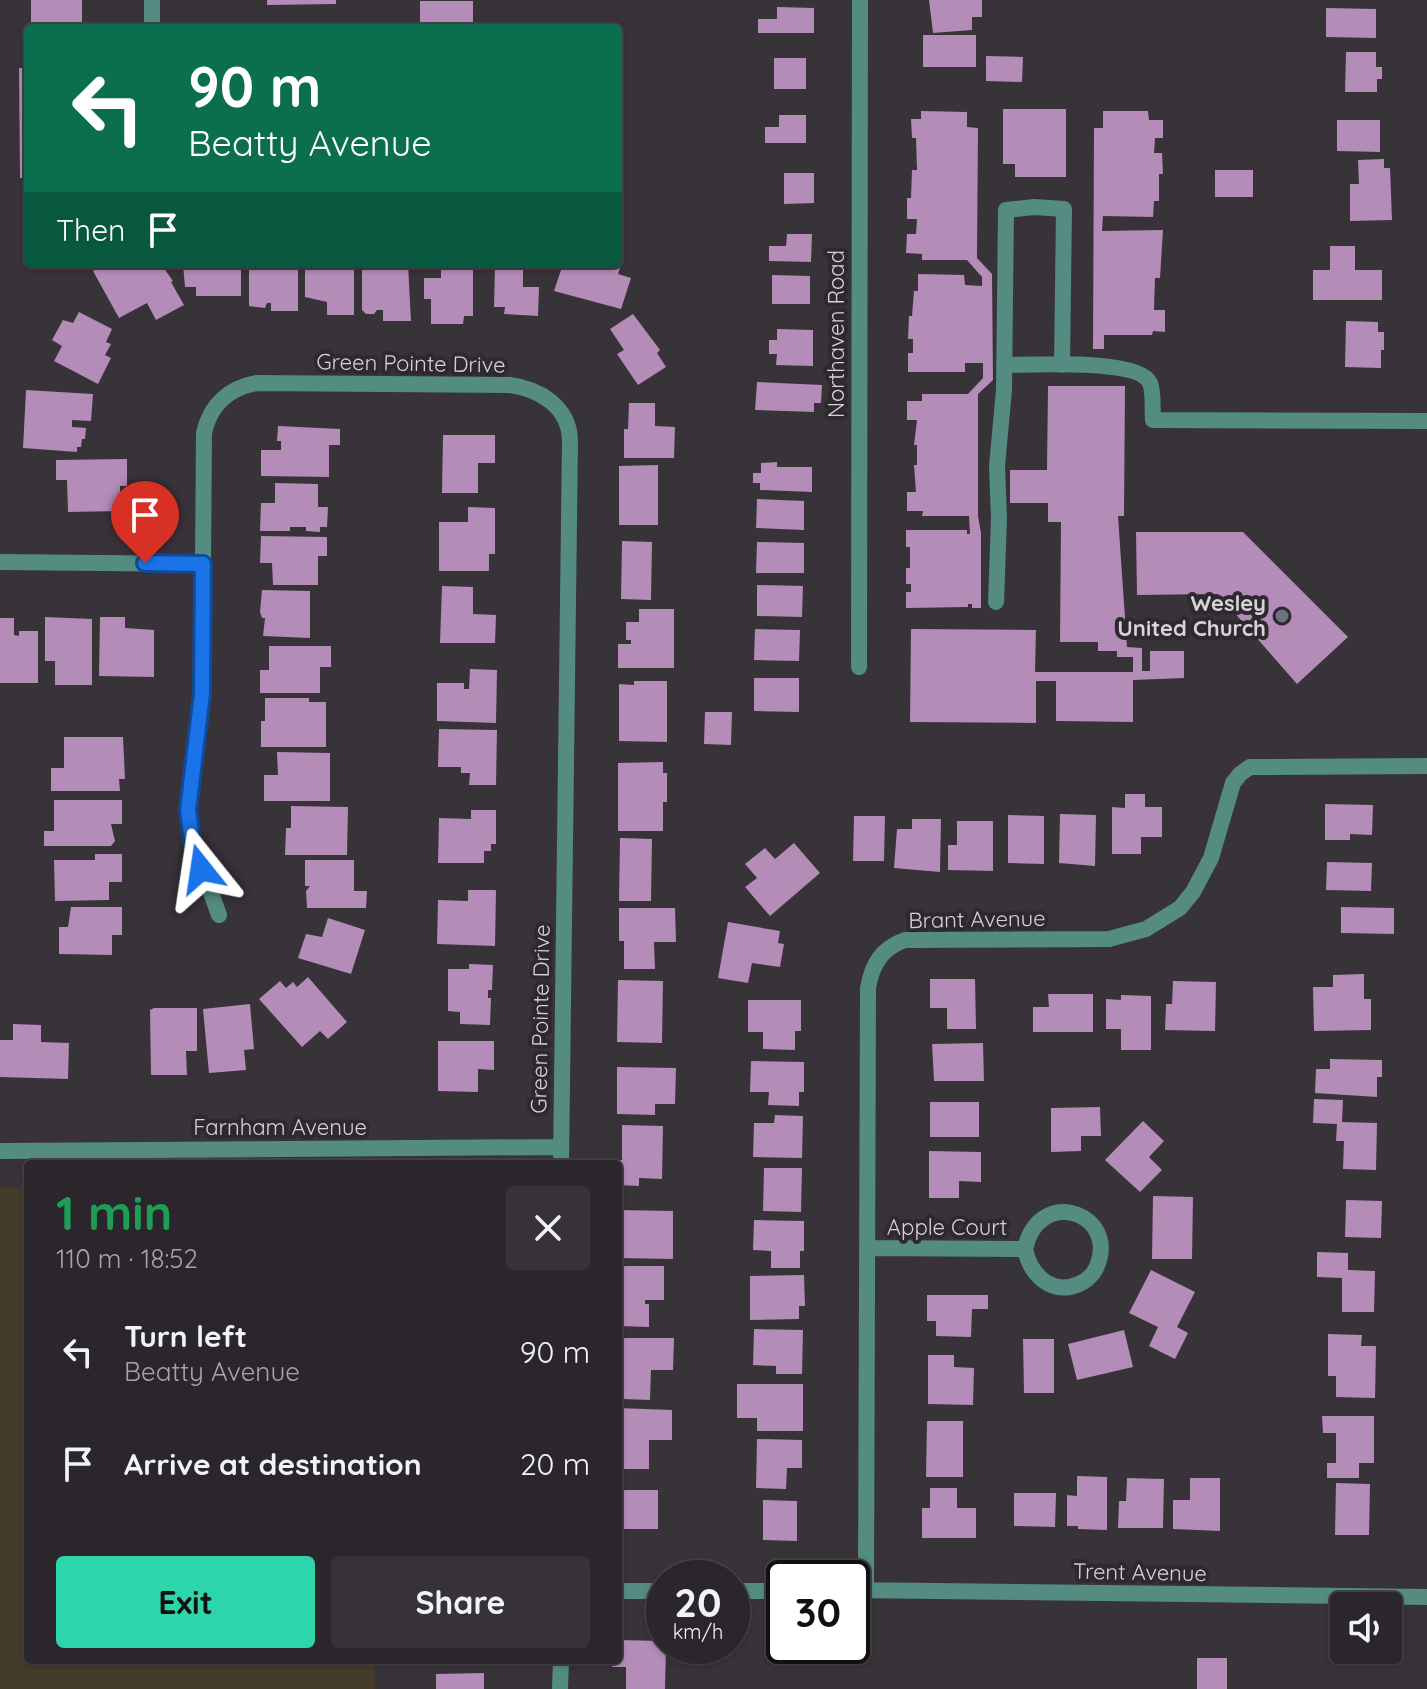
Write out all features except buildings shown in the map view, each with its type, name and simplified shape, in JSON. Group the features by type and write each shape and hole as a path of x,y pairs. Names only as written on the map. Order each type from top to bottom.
{"street":[{"path":"152,0 152,24"},
{"name":"Northaven Road","path":"859,667 860,0"},
{"path":"996,602 997,466 1004,365 1006,210 1034,207 1064,209 1062,365"},
{"path":"1004,365 1122,368 1141,373 1151,384 1153,420 1427,421"},
{"name":"Green Pointe Drive","path":"219,915 192,840 188,810 202,694 204,433 212,410 237,389 257,383 510,385 539,393 561,413 570,440 561,1156"},
{"path":"0,562 203,564"},
{"name":"Brant Avenue","path":"860,1560 868,1248 868,988 874,965 887,948 905,940 1109,939 1146,929 1180,908 1193,892 1211,858 1233,783 1250,767 1427,766"},
{"name":"Farnham Avenue","path":"0,1151 561,1156"},
{"name":"Apple Court","path":"1064,1211 1091,1223 1099,1235 1102,1250 1099,1264 1090,1277 1078,1285 1063,1288 1049,1285 1036,1276 1028,1264 1025,1249 1037,1223 1049,1214 1064,1211"},
{"name":"Apple Court","path":"868,1248 1025,1249"},
{"name":"Trent Avenue","path":"870,1590 1427,1597"},
{"path":"622,1591 646,1591"},
{"path":"560,1689 561,1664"}],"shaded area":[{"path":"0,1187 24,1188 24,1664 375,1664 375,1689 0,1689"}],"place":[{"name":"Wesley United Church","path":"1282,616"}],"route":[{"path":"145,563 203,564 202,694 188,810 192,840 201,869"}]}
